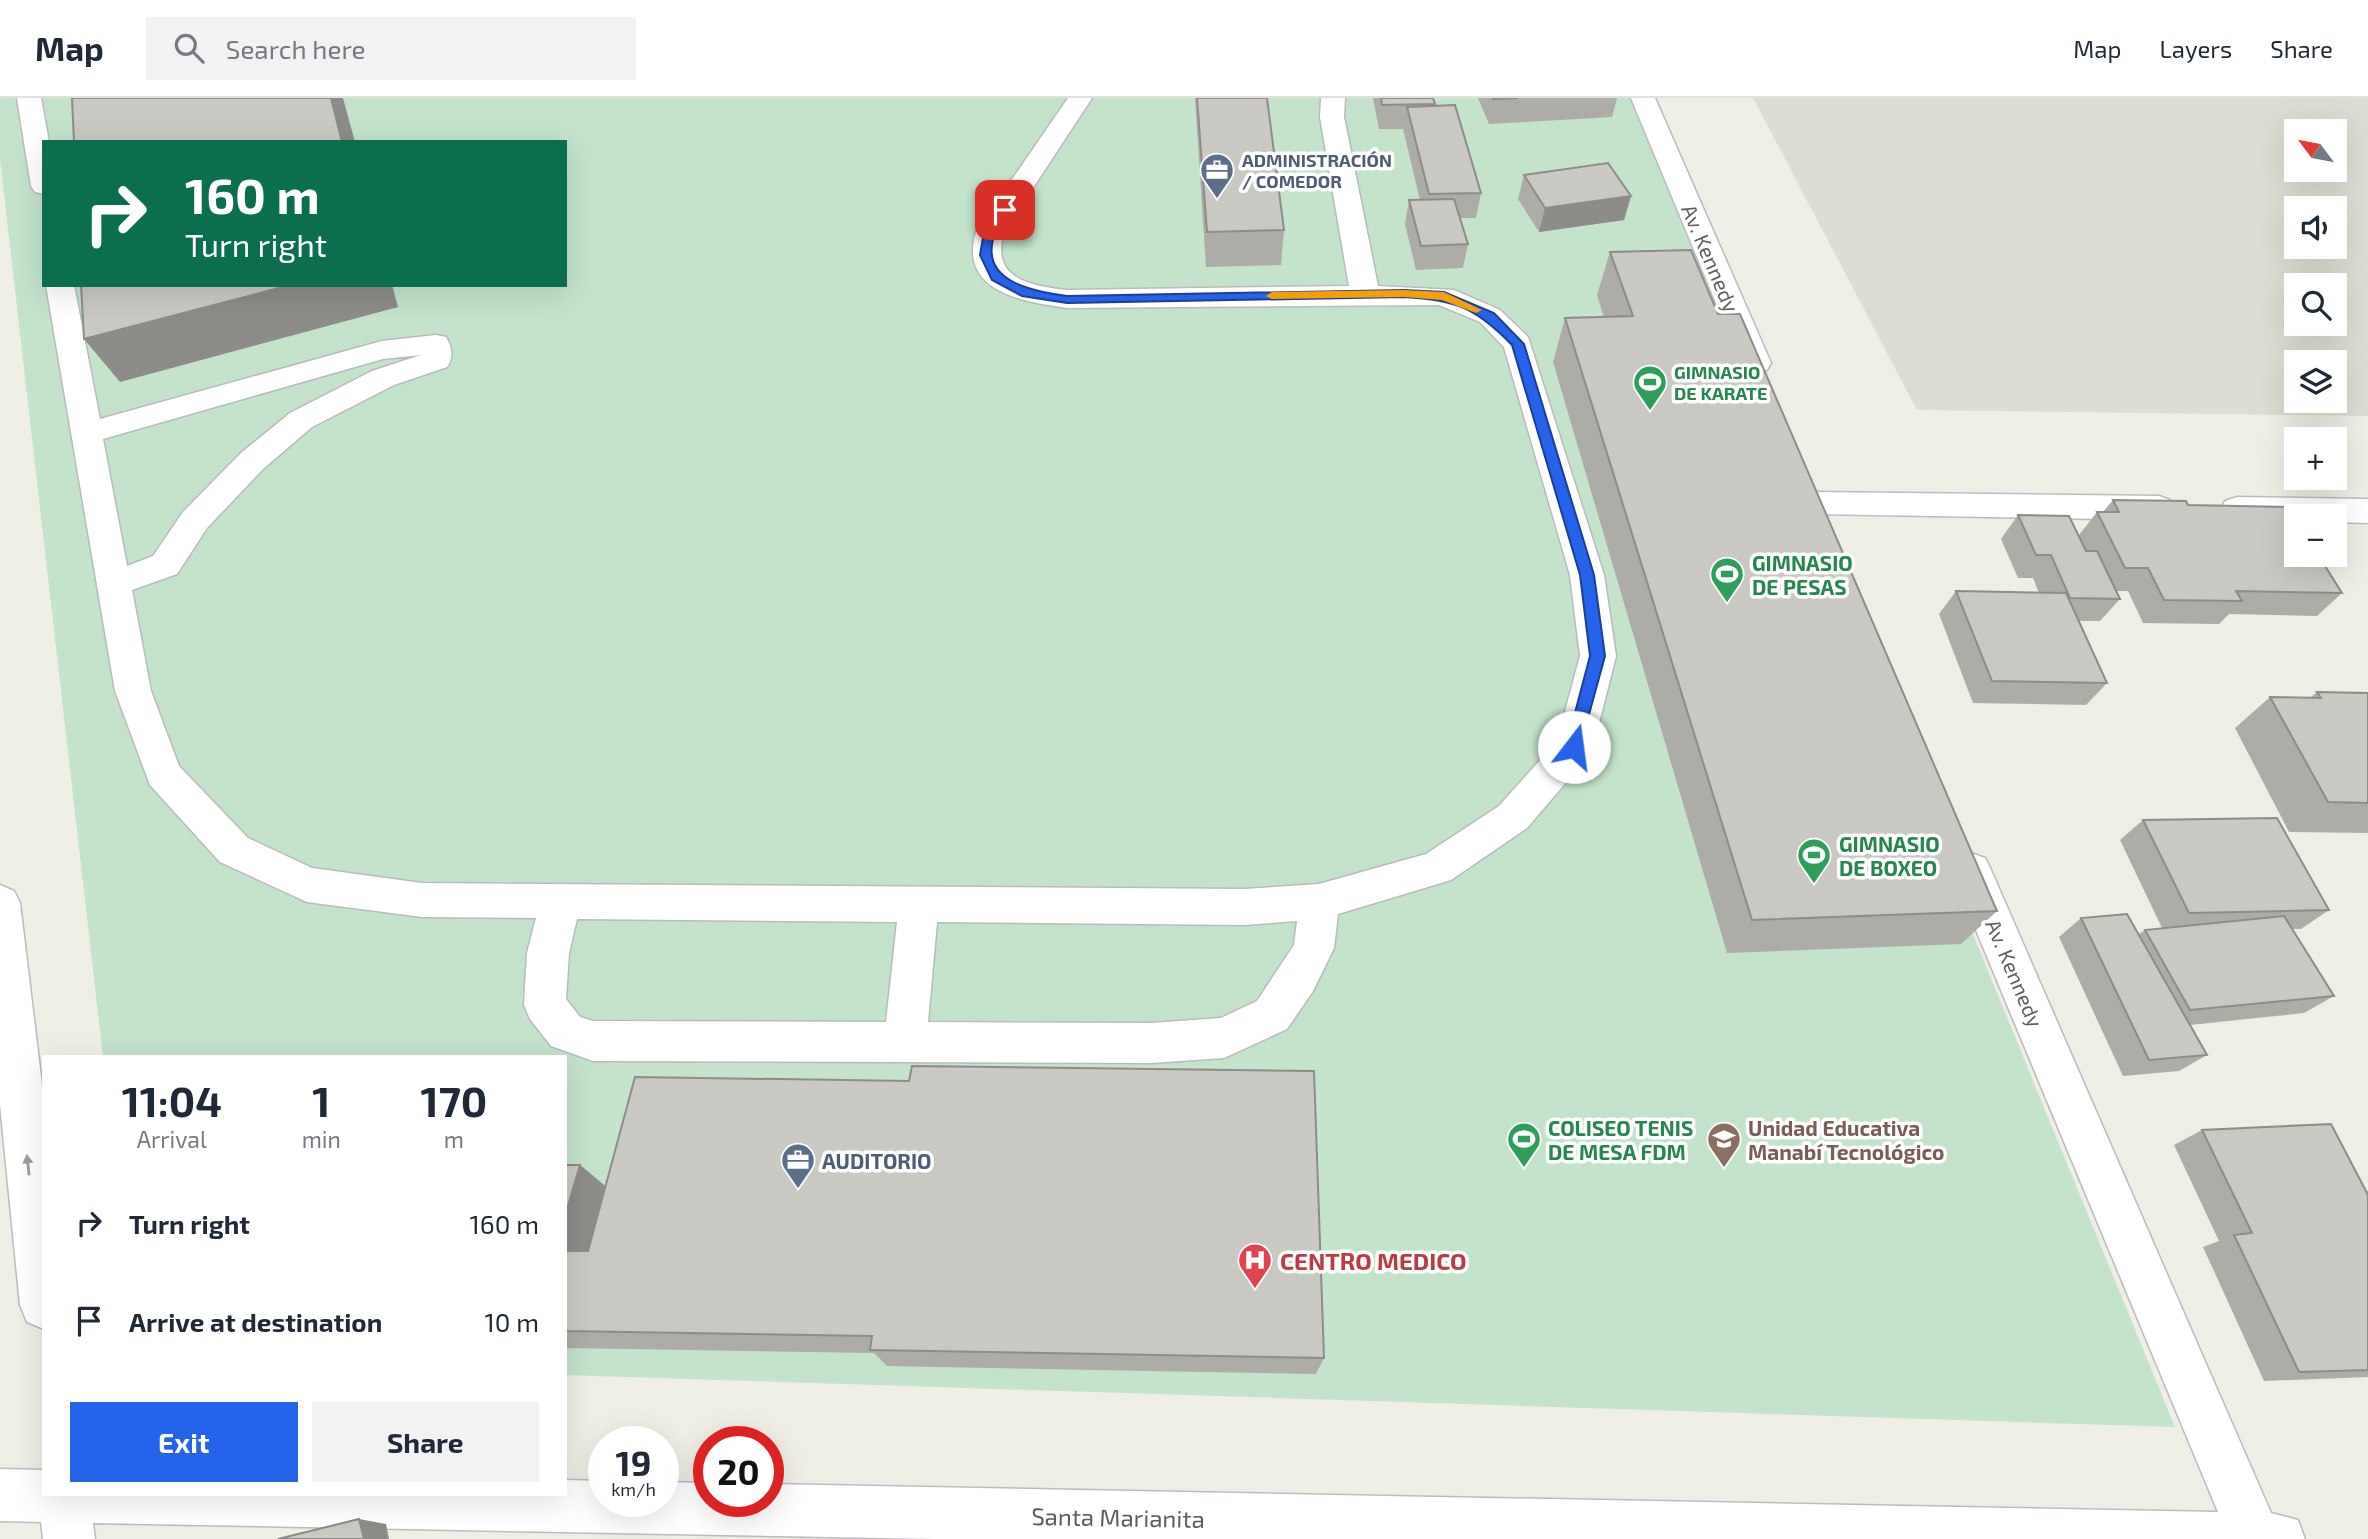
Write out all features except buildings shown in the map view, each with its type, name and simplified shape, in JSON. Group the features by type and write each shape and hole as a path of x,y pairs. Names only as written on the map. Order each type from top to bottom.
{"street":[{"path":"29,98 42,174"},
{"path":"60,287 133,691 163,774 234,850 307,885 422,900 1244,907 1319,902 1437,868 1513,817 1574,747 1598,656 1587,575 1518,344 1490,316 1444,296 1365,294 1067,299 1026,294 996,277 986,255 989,232 1080,98"},
{"path":"1333,98 1332,117 1365,294"},
{"name":"Av. Kennedy","path":"1643,98 1767,389"},
{"path":"85,434 382,350 436,344 437,360 383,378 301,420 252,461 195,520 165,565 113,584"},
{"path":"1799,465 1832,541"},
{"path":"1815,503 2368,511"},
{"name":"Av. Kennedy","path":"1956,835 2255,1539"},
{"path":"561,901 548,953 545,1005 566,1032 593,1041 1151,1043 1224,1038 1272,1015 1298,978 1314,947 1319,902"},
{"path":"0,903 42,1288"},
{"path":"905,1042 919,904"},
{"name":"Santa Marianita","path":"0,1495 66,1510 1338,1530 2279,1539"}],"shaded area":[{"path":"1753,98 2368,98 2368,416 1917,410"}],"green space":[{"path":"0,98 1630,98 2175,1427 567,1375 567,1055 103,1055 0,159"}],"slow traffic":[{"path":"1272,296 1444,296 1476,310"}],"place":[{"name":"ADMINISTRACIÓN / COMEDOR","path":"1217,200"},
{"name":"GIMNASIO DE KARATE","path":"1650,412"},
{"name":"GIMNASIO DE PESAS","path":"1727,604"},
{"name":"GIMNASIO DE BOXEO","path":"1814,885"},
{"name":"COLISEO TENIS DE MESA FDM","path":"1524,1169"},
{"name":"Unidad Educativa Manabí Tecnológico","path":"1724,1169"},
{"name":"AUDITORIO","path":"798,1190"},
{"name":"CENTRO MEDICO","path":"1255,1290"}],"route":[{"path":"1005,210 989,232 986,255 996,277 1026,294 1067,299 1404,294 1444,296 1490,316 1518,344 1587,575 1598,656 1574,747"}]}
